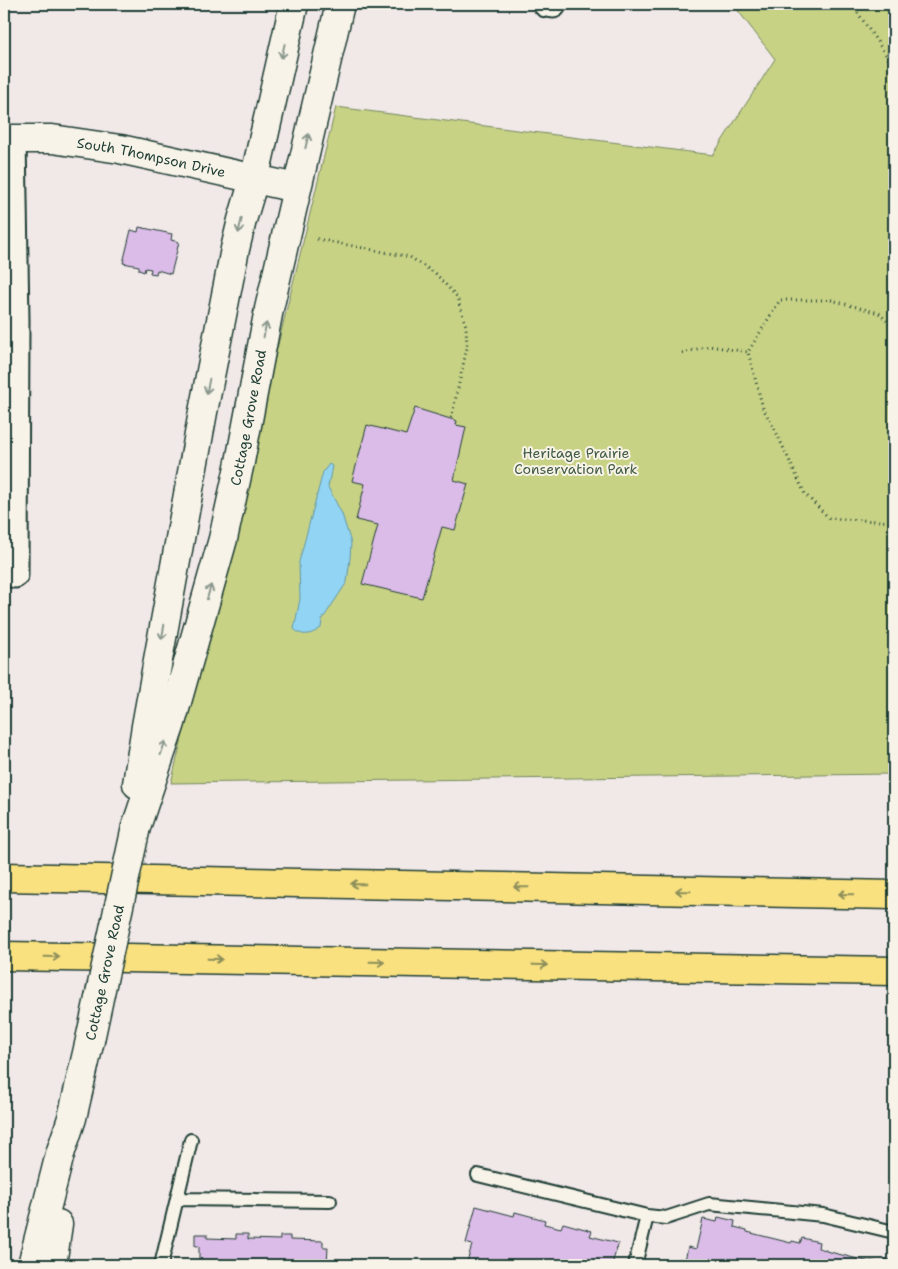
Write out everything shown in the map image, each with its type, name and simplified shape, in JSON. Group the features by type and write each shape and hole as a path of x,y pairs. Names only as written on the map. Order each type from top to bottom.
{"highway":[{"path":"4,876 894,895"},
{"path":"4,956 894,971"}],"main road":[{"name":"Cottage Grove Road","path":"136,827 135,803 146,726 199,431 235,249 254,180 294,4"},
{"name":"Cottage Grove Road","path":"52,1265 72,1118 136,827 171,723 223,539 240,462 269,308 340,4"},
{"name":"South Thompson Drive","path":"9,139 52,139 120,149 296,188"},
{"name":"Cottage Grove Road","path":"32,1265 60,1154 72,1118"}],"street":[{"path":"9,139 16,320 15,575"}],"lane":[{"path":"161,1265 191,1140"},
{"path":"478,1175 647,1216 666,1218 677,1216 694,1208 709,1204 824,1215 894,1232"},
{"path":"177,1199 330,1201"},
{"path":"635,1265 647,1216"}],"path":[{"path":"852,4 894,67"},
{"path":"317,239 410,257 436,274 456,297 466,326 467,348 451,419"},
{"path":"894,328 879,313 831,300 780,300 748,352 763,408 805,494 829,518 894,522"},
{"path":"682,353 709,346 748,352"}],"green space":[{"name":"Heritage Prairie Conservation Park","path":"733,4 894,4 894,774 171,783 336,107 713,155 775,59"}],"water":[{"path":"329,464 332,466 328,487 342,514 351,543 347,582 322,620 321,628 304,634 294,629 300,599 299,562 323,472"}],"building":[{"path":"139,227 172,234 171,240 179,242 171,274 157,270 156,274 150,273 151,269 145,268 144,272 139,270 139,266 123,263 131,230 138,232"},
{"path":"415,408 457,421 456,425 466,427 454,480 468,484 455,530 442,527 422,598 362,584 378,525 356,520 365,484 352,481 367,425 406,435"},
{"path":"476,1206 514,1216 515,1212 545,1220 544,1224 561,1228 563,1223 592,1231 590,1236 618,1243 612,1265 466,1265 472,1245 466,1243"},
{"path":"718,1217 735,1221 734,1227 747,1230 747,1232 791,1243 792,1241 800,1243 802,1238 819,1242 818,1248 826,1251 883,1264 885,1259 894,1261 894,1265 678,1265 680,1258 685,1260 688,1247 696,1249 703,1219 717,1222"},
{"path":"195,1234 207,1234 207,1238 236,1239 236,1234 248,1234 248,1239 280,1240 280,1236 290,1236 290,1240 323,1241 323,1247 328,1247 327,1265 199,1265 199,1246 195,1246"}]}
